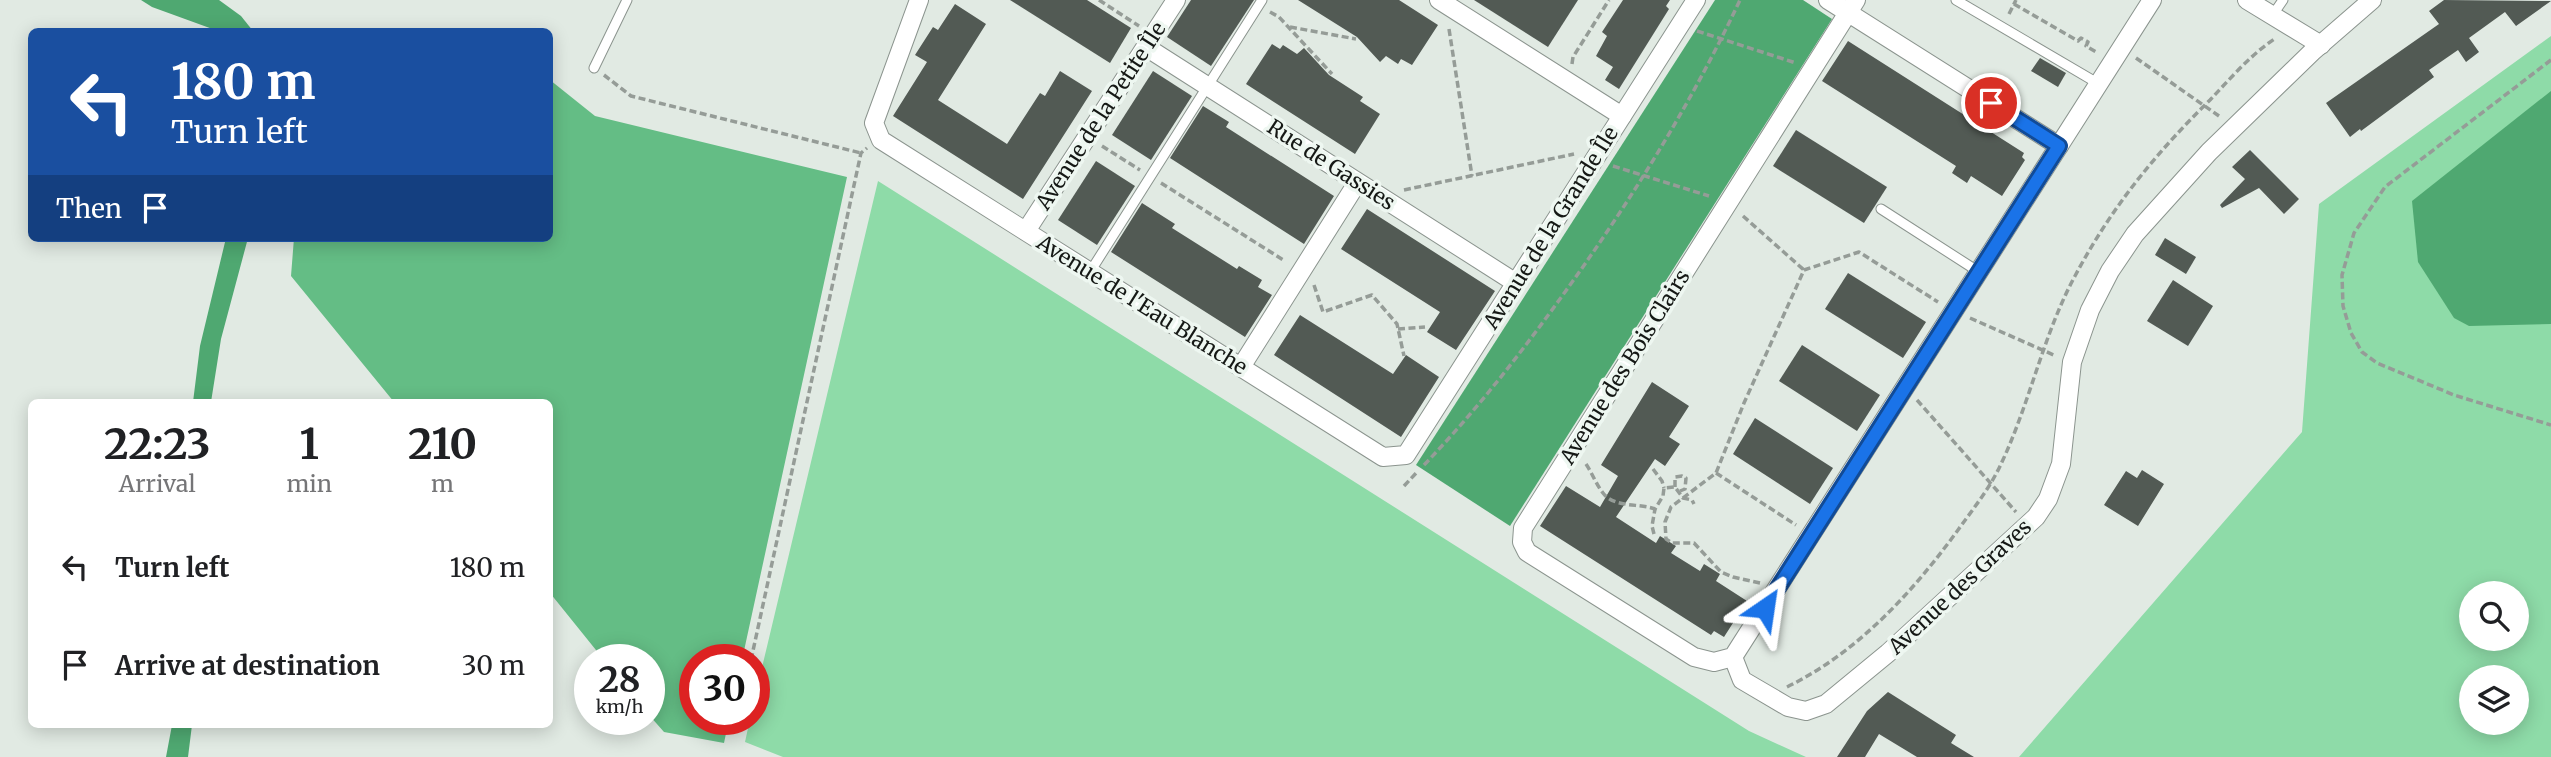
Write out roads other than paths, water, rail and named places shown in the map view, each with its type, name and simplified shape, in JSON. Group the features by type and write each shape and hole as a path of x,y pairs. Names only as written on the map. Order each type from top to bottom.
{"street":[{"name":"Avenue de l'Eau Blanche","path":"919,0 874,123 881,140 1383,457 1406,455"},
{"name":"Avenue de la Petite Île","path":"1026,231 1175,0"},
{"path":"1439,0 1622,116"},
{"name":"Avenue de la Grande Île","path":"1406,455 1696,0"},
{"path":"1828,0 1852,6 2059,146"},
{"path":"1733,657 2152,0"},
{"path":"2247,0 2320,45"},
{"name":"Avenue des Graves","path":"1733,657 1742,680 1788,707 1806,711 1826,704 1888,653 2029,524 2048,499 2061,464 2072,362 2090,310 2110,271 2135,234 2201,161 2320,45 2372,0"},
{"name":"Avenue des Bois Clairs","path":"1733,657 1714,662 1694,657 1527,552 1522,542 1523,528 1852,6"},
{"name":"Rue de Gassies","path":"1146,47 1516,283"},
{"path":"1241,367 1357,183"}],"lane":[{"path":"594,68 627,0"},
{"path":"1956,0 2099,84"},
{"path":"2280,20 2283,0"},
{"path":"1090,272 1261,2"},
{"path":"1881,209 1979,272"}]}
